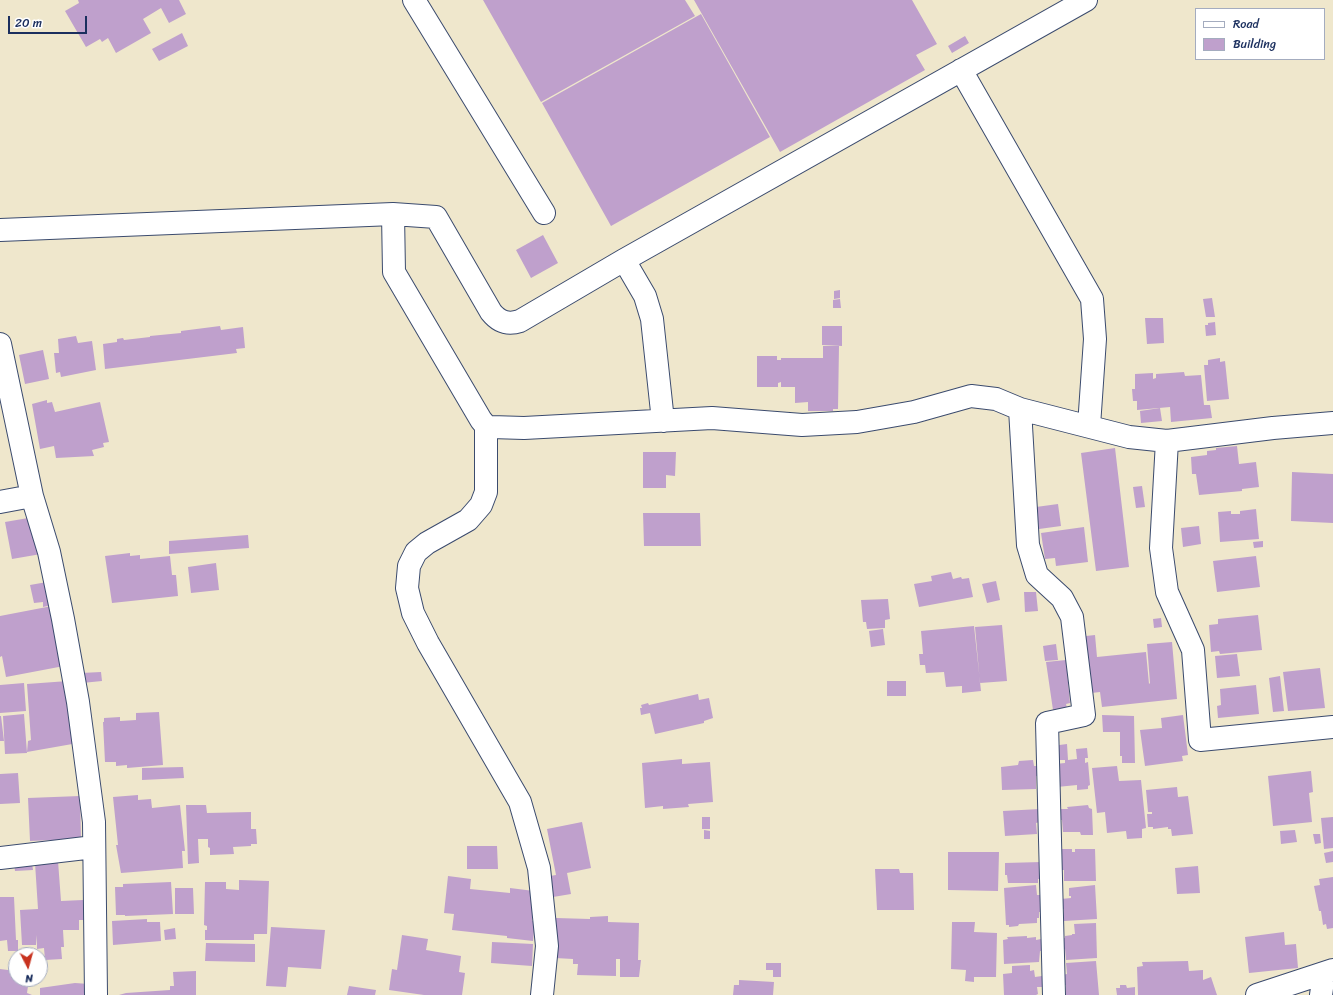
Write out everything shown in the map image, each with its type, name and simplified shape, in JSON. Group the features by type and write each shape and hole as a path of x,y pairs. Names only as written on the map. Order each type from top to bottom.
{"street":[{"path":"414,0 544,213"},
{"path":"0,230 392,214 436,217 491,312 501,321 507,323 520,321 624,260 1086,0"},
{"path":"961,70 1092,299 1094,339 1089,426"},
{"path":"392,214 394,272 481,420 486,426 491,428 524,428 712,418 802,424 857,422 914,412 972,396 996,399 1020,409 1129,437 1167,441 1273,428 1333,423"},
{"path":"624,260 645,296 652,319 662,421"},
{"path":"0,344 32,496 49,552 63,619 76,695 94,822 96,995"},
{"path":"1020,409 1028,545 1037,574 1062,598 1072,617 1084,715 1048,722 1054,995"},
{"path":"486,426 486,492 481,505 468,520 427,543 416,552 409,566 407,588 413,613 428,643 520,802 539,868 547,946 542,995"},
{"path":"1167,441 1161,548 1167,592 1193,650 1200,740 1333,727"},
{"path":"0,502 32,496"},
{"path":"0,858 94,847"},
{"path":"1257,995 1328,972"},
{"path":"1321,995 1328,972"}],"building":[{"path":"78,0 179,0 186,14 169,23 161,8 143,19 151,33 116,53 108,38 102,42 100,39 86,47 65,11 79,3"},
{"path":"483,0 685,0 695,16 541,102"},
{"path":"694,0 912,0 937,44 916,55 925,70 780,152"},
{"path":"701,14 770,137 611,226 542,103"},
{"path":"182,33 188,46 159,61 152,49"},
{"path":"965,36 969,43 952,53 948,46"},
{"path":"543,235 558,263 531,278 516,250"},
{"path":"840,290 840,298 834,299 834,291"},
{"path":"1212,298 1215,317 1206,317 1203,299"},
{"path":"840,299 841,308 833,308 833,300"},
{"path":"1145,318 1163,318 1164,343 1147,344"},
{"path":"1215,322 1216,335 1206,336 1205,325"},
{"path":"220,326 221,330 243,327 245,348 236,349 237,353 105,369 103,344 117,342 117,339 123,338 124,340 150,337"},
{"path":"822,326 842,326 842,346 822,345"},
{"path":"76,336 78,343 92,341 96,370 61,377 60,372 56,373 54,353 59,353 58,339"},
{"path":"823,346 839,346 838,409 833,409 833,411 808,411 808,402 795,403 795,387 781,387 781,382 778,383 778,387 757,387 757,356 777,356 777,360 781,360 781,358 823,358"},
{"path":"43,350 49,379 25,384 19,355"},
{"path":"1220,358 1220,362 1225,361 1229,399 1207,401 1204,365 1208,365 1208,360"},
{"path":"1184,372 1185,376 1201,375 1204,405 1210,405 1212,418 1171,422 1170,407 1137,410 1137,401 1133,401 1132,389 1135,389 1135,374 1153,373 1153,379 1156,378 1156,374"},
{"path":"47,400 47,403 52,402 55,412 100,402 109,442 103,443 104,447 92,450 94,456 56,458 54,446 40,449 32,404"},
{"path":"1160,408 1162,421 1141,423 1140,411"},
{"path":"1237,446 1239,464 1256,462 1259,487 1242,489 1242,491 1199,495 1196,474 1192,474 1191,457 1207,455 1207,451 1216,450 1216,448"},
{"path":"1115,448 1129,567 1096,571 1081,453"},
{"path":"643,452 676,452 675,476 666,475 666,488 643,488"},
{"path":"1292,472 1333,474 1333,523 1291,521"},
{"path":"1142,486 1145,507 1136,508 1133,487"},
{"path":"1058,504 1061,526 1039,529 1036,507"},
{"path":"1256,509 1259,539 1220,542 1218,512 1231,511 1231,514 1240,514 1240,511"},
{"path":"643,513 700,513 701,546 644,546"},
{"path":"34,517 41,554 12,559 5,522"},
{"path":"1199,526 1201,544 1183,547 1181,528"},
{"path":"1084,527 1088,562 1056,566 1055,558 1045,559 1041,533"},
{"path":"248,535 249,548 169,554 169,541"},
{"path":"1263,541 1263,547 1254,548 1253,542"},
{"path":"130,553 130,556 140,555 140,559 170,556 172,575 176,575 178,596 112,603 105,556"},
{"path":"1256,556 1260,587 1217,592 1213,561"},
{"path":"216,563 219,590 191,593 188,567"},
{"path":"951,572 953,579 961,577 962,579 969,578 973,597 919,607 914,584 932,581 931,576"},
{"path":"996,581 1000,600 987,603 982,584"},
{"path":"47,582 52,605 43,607 43,602 34,603 30,585"},
{"path":"1024,592 1036,592 1038,611 1025,612"},
{"path":"888,599 890,619 885,620 885,628 867,629 866,622 863,622 861,600"},
{"path":"52,606 64,666 6,677 2,656 0,657 0,616"},
{"path":"1258,615 1262,650 1220,654 1219,651 1211,652 1209,625 1218,624 1218,619"},
{"path":"1161,618 1162,627 1154,628 1153,619"},
{"path":"1002,625 1007,681 980,683 975,627"},
{"path":"974,626 981,691 962,693 962,686 946,687 944,672 926,673 925,665 920,665 919,654 923,654 921,631"},
{"path":"883,629 885,645 871,647 869,631"},
{"path":"1095,635 1097,657 1146,652 1149,684 1147,644 1172,642 1177,699 1102,707 1100,692 1083,694 1077,637"},
{"path":"1056,644 1058,660 1045,661 1043,646"},
{"path":"1237,654 1240,676 1217,678 1215,656"},
{"path":"1066,660 1070,703 1066,704 1067,708 1053,710 1046,662"},
{"path":"1320,668 1325,708 1288,711 1283,672"},
{"path":"101,672 102,681 82,683 81,673"},
{"path":"1280,676 1284,711 1273,712 1269,678"},
{"path":"68,681 78,743 27,752 28,741 31,740 27,684"},
{"path":"887,681 906,681 906,696 887,696"},
{"path":"24,683 26,711 0,713 0,685"},
{"path":"1256,685 1259,714 1218,718 1217,706 1221,705 1220,689"},
{"path":"698,694 699,700 709,698 713,718 704,721 704,723 655,734 650,713 641,715 641,705 648,703 649,705"},
{"path":"159,712 163,765 127,768 127,765 116,766 116,762 105,762 104,718 120,717 120,721 136,720 136,713"},
{"path":"24,714 27,753 5,754 3,716"},
{"path":"1102,715 1134,716 1135,763 1122,763 1122,756 1120,756 1120,732 1103,732"},
{"path":"1183,715 1188,755 1182,756 1183,761 1145,766 1140,730 1162,728 1161,718"},
{"path":"1,716 4,741 0,741"},
{"path":"1067,744 1068,760 1077,759 1076,749 1087,748 1088,758 1085,758 1085,763 1088,762 1090,785 1088,786 1088,789 1077,790 1077,785 1057,787 1055,764 1065,763 1065,760 1054,760 1052,746"},
{"path":"682,759 682,764 710,762 713,802 688,804 689,807 663,809 663,806 645,808 642,763"},
{"path":"1033,760 1034,766 1038,766 1039,776 1036,776 1036,789 1002,790 1001,767 1018,765 1019,761"},
{"path":"1117,766 1119,781 1141,780 1146,828 1142,829 1142,838 1127,839 1126,831 1107,833 1105,812 1097,813 1092,768"},
{"path":"183,767 184,778 142,780 142,768"},
{"path":"1311,771 1313,792 1309,793 1312,822 1273,826 1268,776"},
{"path":"18,773 20,803 0,804 0,774"},
{"path":"1177,787 1178,797 1188,796 1193,834 1172,836 1171,829 1168,829 1168,827 1153,829 1153,827 1148,827 1147,814 1152,814 1152,812 1148,812 1146,790"},
{"path":"138,795 138,800 151,799 152,808 180,805 185,851 182,851 183,868 121,873 116,845 118,845 113,797"},
{"path":"80,796 81,839 30,841 28,798"},
{"path":"186,805 206,805 207,813 251,812 251,829 256,829 257,844 251,844 251,846 233,847 234,854 210,855 208,839 198,839 199,863 188,864"},
{"path":"1088,805 1089,808 1092,809 1093,835 1081,835 1080,832 1063,832 1062,820 1059,820 1059,809 1068,809 1067,807"},
{"path":"1040,809 1040,822 1036,823 1037,834 1005,836 1003,811"},
{"path":"702,817 710,817 710,829 702,829"},
{"path":"1333,817 1333,848 1324,849 1321,818"},
{"path":"582,822 591,868 567,873 571,894 553,897 550,876 556,875 547,829"},
{"path":"704,830 710,831 710,839 704,839"},
{"path":"1295,830 1297,842 1281,844 1280,831"},
{"path":"1313,834 1320,834 1321,843 1315,844"},
{"path":"467,846 497,846 498,869 467,869"},
{"path":"1060,849 1072,849 1072,852 1075,852 1075,849 1095,849 1096,881 1064,881 1064,870 1061,870"},
{"path":"1333,851 1333,862 1326,863 1324,853"},
{"path":"948,852 999,852 998,891 948,890"},
{"path":"58,861 61,901 83,900 84,920 79,920 79,930 63,930 64,947 61,947 62,959 48,960 48,947 37,947 37,935 36,945 22,945 20,910 38,909 35,863"},
{"path":"1042,862 1040,879 1038,879 1038,883 1008,883 1007,875 1005,875 1005,863"},
{"path":"32,863 33,870 15,871 14,864"},
{"path":"1198,866 1200,893 1177,894 1175,868"},
{"path":"875,869 899,869 900,873 913,873 914,910 877,910"},
{"path":"448,876 471,879 470,889 510,893 510,888 534,891 532,921 535,921 533,941 507,938 507,936 452,930 454,914 444,913"},
{"path":"1333,877 1333,928 1327,929 1326,924 1323,925 1314,886 1320,885 1319,879"},
{"path":"239,880 269,881 267,934 254,934 254,940 205,940 205,930 207,930 207,926 204,925 205,882 226,882 226,889 239,890"},
{"path":"171,882 173,914 116,915 115,887 123,887 123,884"},
{"path":"1036,885 1037,895 1042,895 1041,912 1039,912 1037,923 1019,924 1018,926 1009,927 1009,925 1006,925 1004,888"},
{"path":"1095,885 1097,919 1064,921 1064,909 1062,909 1061,899 1071,898 1071,896 1069,896 1069,888"},
{"path":"175,888 193,888 194,914 175,914"},
{"path":"0,897 14,897 16,940 18,940 18,947 8,947 8,951 7,940 0,941"},
{"path":"608,916 608,922 639,923 638,960 641,960 639,977 620,977 620,959 616,959 616,976 577,975 578,964 573,964 573,959 555,958 556,918 590,919 590,917"},
{"path":"147,919 147,922 160,922 161,941 113,945 112,921"},
{"path":"952,922 975,922 974,932 997,933 996,977 974,977 974,982 965,981 966,970 951,969"},
{"path":"1096,923 1097,958 1066,960 1065,949 1062,949 1061,938 1075,934 1074,924"},
{"path":"271,927 325,930 321,969 288,967 286,987 266,986"},
{"path":"175,928 176,939 165,940 164,930"},
{"path":"1284,932 1285,945 1296,944 1298,968 1249,973 1245,937"},
{"path":"402,935 428,939 426,950 461,956 459,972 465,973 462,995 424,995 389,990 392,969 397,970"},
{"path":"1027,936 1027,938 1036,937 1036,940 1041,939 1039,962 1004,964 1003,940 1008,939 1007,937"},
{"path":"492,942 533,944 532,966 491,963"},
{"path":"206,943 255,944 255,962 205,961"},
{"path":"1096,961 1099,995 1066,995 1066,985 1063,985 1062,975 1067,974 1066,963"},
{"path":"1188,961 1189,971 1203,970 1203,980 1211,977 1217,995 1138,995 1137,967 1143,966 1142,962"},
{"path":"766,963 781,963 781,977 773,977 773,970 766,970"},
{"path":"1030,965 1030,971 1034,970 1035,977 1042,976 1042,987 1037,987 1038,994 1004,995 1003,974 1012,973 1012,966"},
{"path":"0,969 8,970 8,987 28,987 27,993 32,995 0,995"},
{"path":"196,971 196,995 119,995 126,993 170,990 170,986 174,986 173,972"},
{"path":"739,980 774,982 773,995 733,995 734,985 739,985"},
{"path":"75,983 89,984 90,995 40,995 40,988"},
{"path":"1120,985 1126,985 1127,988 1135,987 1135,995 1117,995 1116,988 1120,988"},
{"path":"349,986 376,990 375,995 347,995"}]}
